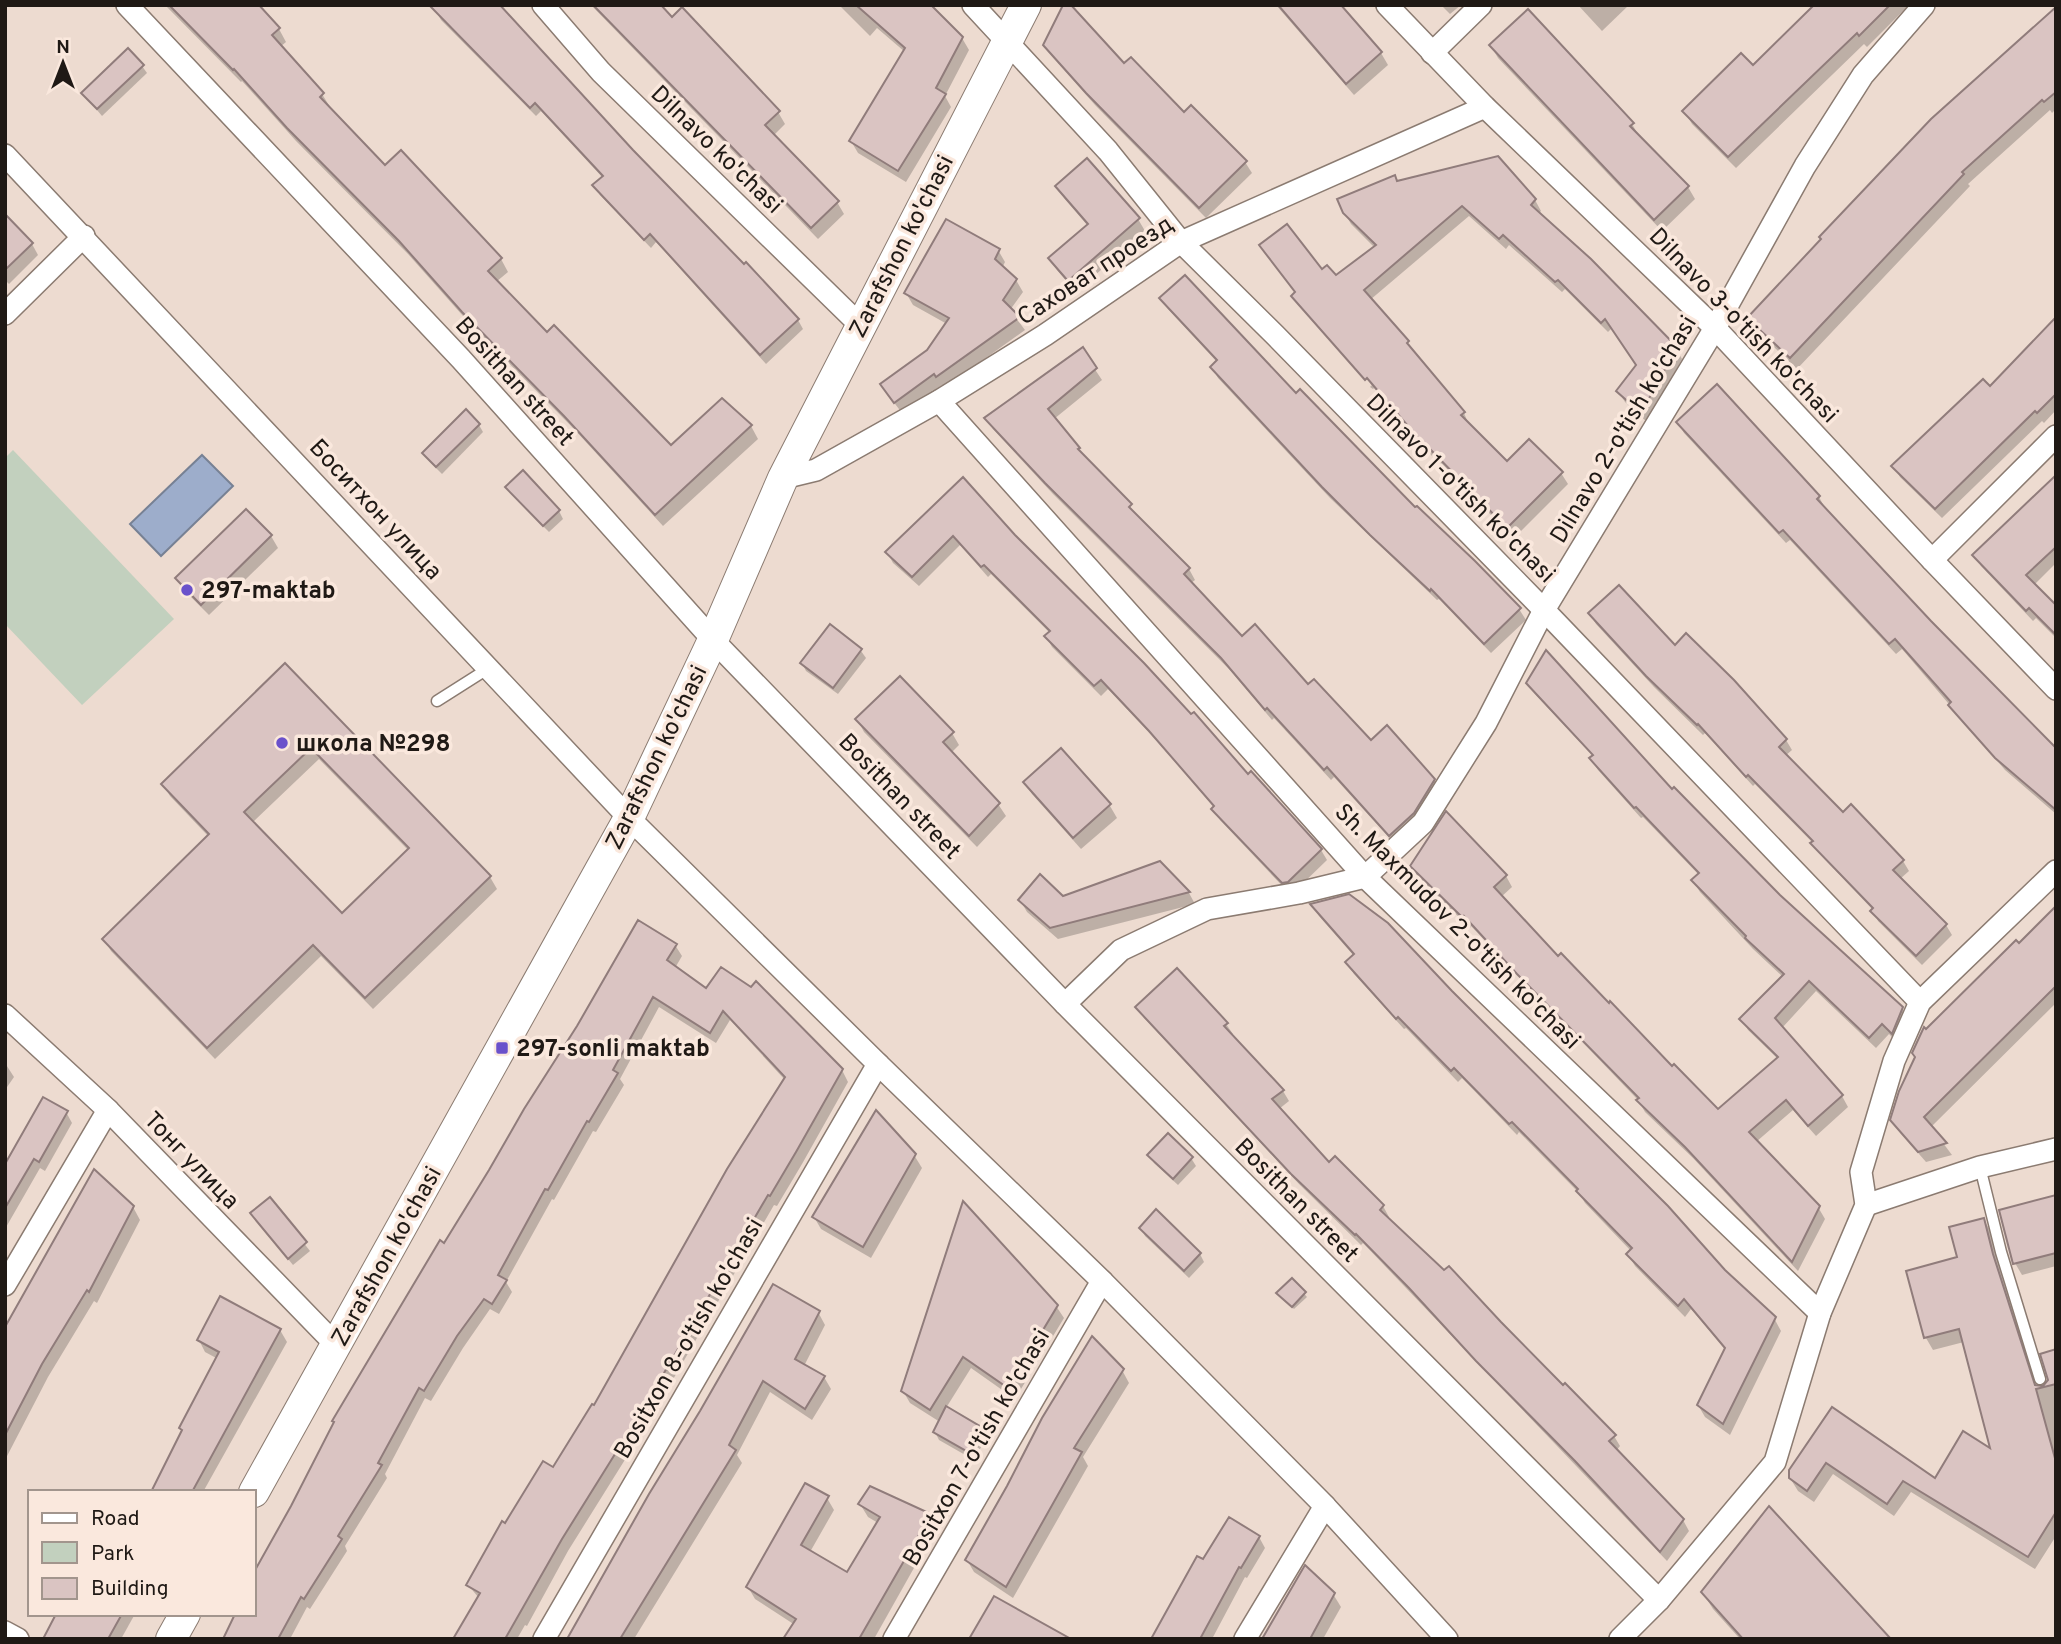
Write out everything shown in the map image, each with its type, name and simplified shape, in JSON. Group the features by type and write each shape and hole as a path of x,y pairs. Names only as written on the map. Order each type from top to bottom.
{"street":[{"name":"Bosithan street","path":"127,5 461,359 713,640 1065,1004 1659,1600"},
{"name":"Dilnavo ko'chasi","path":"543,5 601,72 860,326"},
{"name":"Dilnavo 1-o'tish ko'chasi","path":"973,5 1108,151 1181,242 1544,610 1920,1002"},
{"name":"Zarafshon ko'chasi","path":"255,1490 629,818 713,640 783,478 1026,5"},
{"name":"Dilnavo 3-o'tish ko'chasi","path":"1387,5 1485,107 1715,328 2056,689"},
{"path":"1432,53 1481,5"},
{"name":"Dilnavo 2-o'tish ko'chasi","path":"1065,1004 1121,950 1207,909 1299,893 1365,877 1423,823 1486,723 1544,610 1715,328 1805,166 1856,87 1924,5"},
{"name":"Саховат проезд","path":"783,478 816,470 939,401 1045,335 1181,242 1485,107"},
{"path":"5,155 84,236 5,314"},
{"name":"Боситхон улица","path":"84,236 629,818"},
{"name":"Sh. Maxmudov 2-o'tish ko'chasi","path":"939,401 1365,877 1820,1313"},
{"path":"1932,560 2056,436"},
{"path":"629,818 1102,1281 1325,1506 1447,1639"},
{"path":"1620,1639 1659,1600 1775,1462 1820,1313 1866,1205 1861,1172 1894,1061 1920,1002 2056,872"},
{"name":"Тонг улица","path":"5,1015 108,1110 337,1346"},
{"name":"Bositxon 8-o'tish ko'chasi","path":"544,1639 878,1064"},
{"path":"5,1285 108,1110"},
{"path":"1866,1205 1980,1167 2056,1149"},
{"name":"Bositxon 7-o'tish ko'chasi","path":"894,1639 1102,1281"},
{"path":"1245,1639 1325,1506"},
{"path":"171,1639 184,1616"},
{"path":"5,1632 18,1639"}],"lane":[{"path":"437,701 489,668"},
{"path":"1980,1167 2001,1252 2040,1379"}],"green space":[{"path":"13,450 174,619 82,705 5,624 5,458"}],"water":[{"path":"202,455 233,486 161,556 130,524"}],"building":[{"path":"169,5 259,5 280,28 272,35 324,93 320,97 385,165 401,150 502,258 488,271 547,332 554,325 671,445 722,398 752,425 655,515 564,416 462,312 399,241"},
{"path":"429,5 500,5 633,150 744,264 746,262 799,319 760,355 650,234 644,240 592,185 603,176 535,103 530,108"},
{"path":"593,5 661,5 672,17 682,7 780,111 765,125 839,201 811,228"},
{"path":"856,5 931,5 963,37 936,88 946,94 898,171 849,141 905,48"},
{"path":"1063,5 1071,5 1124,63 1131,57 1184,112 1191,105 1247,161 1199,208 1086,93 1043,45"},
{"path":"1278,5 1341,5 1382,52 1346,84"},
{"path":"1814,5 1890,5 1859,36 1857,33 1728,157 1682,111 1741,53 1753,65"},
{"path":"2056,7 2056,92 2044,102 2042,100 1962,172 1964,174 1790,358 1747,318 1821,239 1819,237 1931,119"},
{"path":"1528,9 1634,123 1630,126 1689,186 1654,220 1489,45"},
{"path":"128,48 144,65 97,109 81,93"},
{"path":"1498,156 1536,199 1531,205 1591,259 1677,347 1641,413 1616,391 1636,365 1605,319 1601,323 1558,280 1555,282 1503,235 1499,239 1462,206 1364,290 1409,341 1407,343 1465,412 1461,415 1507,461 1529,439 1563,472 1507,528 1425,446 1291,296 1295,292 1259,245 1287,224 1322,269 1327,265 1336,275 1376,245 1343,213 1337,199 1395,175 1397,181"},
{"path":"1087,158 1140,218 1068,281 1048,258 1088,224 1055,186"},
{"path":"5,214 33,243 5,270"},
{"path":"946,219 1000,249 995,259 1017,279 1003,300 1020,317 936,377 934,374 894,403 880,384 927,350 949,318 904,293"},
{"path":"1185,275 1296,393 1300,389 1415,507 1475,561 1521,608 1484,644 1431,589 1430,591 1370,535 1322,487 1210,367 1217,360 1159,298"},
{"path":"2056,317 2056,394 2037,413 2035,411 1935,509 1891,466 1983,379 1990,386"},
{"path":"1083,347 1097,368 1048,409 1080,448 1078,449 1132,504 1129,507 1190,568 1184,574 1242,636 1255,624 1308,684 1314,679 1371,740 1387,725 1435,779 1414,813 1389,836 1327,767 1324,770 1267,708 1265,710 1221,658 1045,483 984,418"},
{"path":"1717,384 1820,496 1817,499 1931,621 2056,748 2056,810 1995,758 1948,705 1951,702 1895,639 1889,644 1783,530 1779,533 1676,422"},
{"path":"466,409 480,424 436,467 422,453"},
{"path":"523,470 560,510 543,526 505,487"},
{"path":"2056,475 2056,547 2026,575 2056,605 2056,635 2029,608 2026,611 1972,555"},
{"path":"963,477 1015,535 1144,663 1191,714 1194,712 1248,774 1251,771 1322,849 1288,882 1282,883 1211,809 1214,806 1101,680 1094,686 1044,636 1050,631 984,565 981,567 953,536 912,577 885,552"},
{"path":"246,509 272,535 201,605 175,578"},
{"path":"1619,585 1675,645 1686,633 1734,680 1787,739 1779,747 1843,812 1851,804 1904,860 1893,870 1947,924 1916,956 1870,911 1873,908 1810,843 1813,841 1748,775 1746,777 1698,724 1646,676 1588,613"},
{"path":"830,624 862,649 833,688 800,663"},
{"path":"1546,650 1672,789 1674,787 1780,895 1903,1007 1892,1034 1882,1024 1869,1038 1809,981 1775,1018 1843,1095 1808,1126 1786,1100 1749,1132 1820,1206 1792,1262 1464,916 1463,918 1410,866 1446,811 1507,875 1494,887 1558,956 1561,953 1718,1109 1778,1057 1739,1019 1784,974 1745,938 1691,880 1699,873 1636,807 1634,808 1589,758 1593,755 1526,683"},
{"path":"285,663 491,876 365,998 313,945 207,1048 102,939 209,834 161,784","holes":["311,748 409,848 342,913 244,812"]},
{"path":"900,676 954,732 943,742 1000,803 969,836 855,719"},
{"path":"1061,748 1111,804 1073,838 1023,782"},
{"path":"1160,861 1190,892 1050,928 1018,900 1040,874 1063,896"},
{"path":"1349,894 1388,923 1452,991 1668,1206 1725,1270 1776,1317 1723,1424 1697,1405 1725,1348 1684,1299 1678,1306 1626,1254 1632,1248 1576,1191 1578,1189 1512,1122 1509,1124 1454,1068 1451,1071 1398,1017 1396,1019 1345,962 1354,954 1310,904"},
{"path":"2056,906 2056,986 1924,1117 1947,1143 1918,1152 1890,1120 1899,1091 1915,1057 1912,1053 1924,1027 1926,1029 2016,940 2019,943"},
{"path":"638,920 677,944 667,960 706,988 721,967 751,987 756,981 843,1069 505,1639 453,1639 480,1593 466,1585 502,1521 505,1523 543,1461 553,1467 592,1404 594,1405 727,1169 785,1077 723,1011 710,1033 653,997 613,1070 618,1073 548,1190 545,1189 498,1275 507,1280 492,1304 484,1299 457,1336 424,1391 419,1388 378,1463 382,1465 338,1536 342,1539 304,1599 301,1597 278,1639 223,1639 234,1616 256,1616 256,1568 291,1506 334,1422 332,1421 440,1240 444,1243 577,1026"},
{"path":"1177,968 1228,1023 1224,1026 1284,1090 1272,1099 1329,1162 1335,1156 1384,1205 1380,1210 1444,1270 1449,1266 1563,1385 1565,1383 1616,1435 1609,1441 1684,1519 1660,1552 1409,1288 1291,1174 1135,1007"},
{"path":"43,1097 68,1111 39,1162 34,1159 5,1208 5,1164"},
{"path":"876,1110 916,1154 863,1247 812,1217"},
{"path":"1168,1133 1193,1157 1173,1179 1147,1155"},
{"path":"94,1169 134,1206 89,1292 87,1290 42,1364 5,1435 5,1327"},
{"path":"2056,1195 2056,1253 2013,1264 1999,1210"},
{"path":"270,1197 307,1242 288,1259 250,1213"},
{"path":"963,1201 1058,1305 1008,1388 963,1357 930,1410 901,1391"},
{"path":"1156,1209 1201,1253 1184,1271 1139,1228"},
{"path":"1984,1218 2035,1385 2043,1386 2048,1380 2040,1354 2056,1349 2056,1384 2036,1389 2056,1462 2056,1512 2028,1557 1903,1481 1887,1504 1826,1463 1807,1491 1789,1478 1789,1470 1832,1407 1935,1478 1963,1431 1990,1448 1959,1329 1924,1338 1906,1271 1957,1257 1949,1227"},
{"path":"1292,1278 1306,1292 1292,1307 1276,1293"},
{"path":"773,1284 820,1311 795,1359 825,1376 805,1409 763,1381 729,1445 736,1450 620,1639 567,1639 649,1494"},
{"path":"220,1296 281,1329 193,1490 152,1490 182,1430 179,1428 219,1352 197,1340"},
{"path":"1092,1336 1124,1369 1074,1448 1082,1452 1006,1587 965,1560 1042,1418"},
{"path":"946,1406 983,1428 970,1453 933,1432"},
{"path":"805,1483 829,1496 801,1545 847,1572 880,1517 858,1504 870,1486 931,1514 859,1639 783,1639 796,1619 746,1587"},
{"path":"1769,1506 1891,1639 1743,1639 1701,1592"},
{"path":"1229,1517 1260,1536 1241,1568 1239,1567 1200,1639 1151,1639 1197,1556 1203,1559"},
{"path":"1305,1565 1335,1593 1310,1639 1262,1639"},
{"path":"994,1596 1071,1639 969,1639"},
{"path":"55,1616 121,1616 108,1639 43,1639"}],"place":[{"name":"297-maktab","path":"187,590"},
{"name":"школа №298","path":"282,743"},
{"name":"297-sonli maktab","path":"502,1048"}]}
